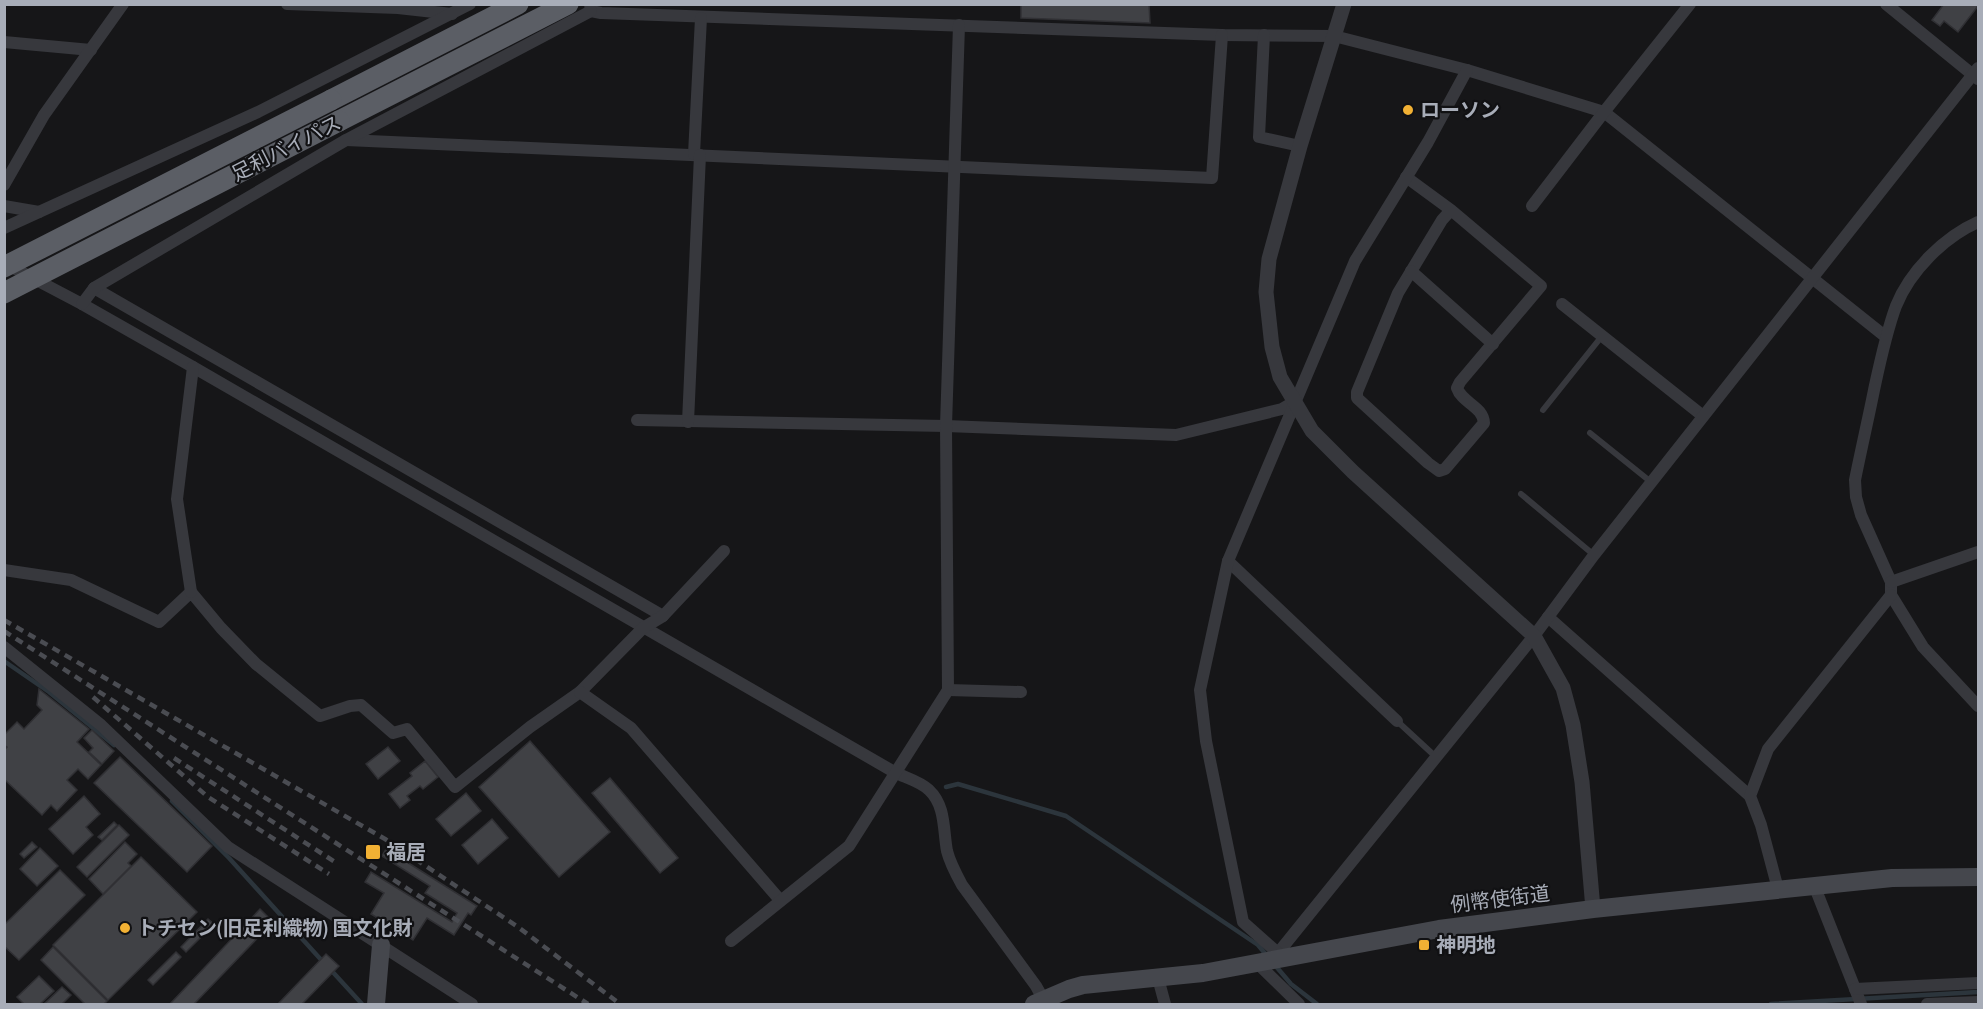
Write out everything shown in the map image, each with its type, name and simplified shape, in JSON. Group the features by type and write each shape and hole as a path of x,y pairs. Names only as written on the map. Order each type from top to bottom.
{"highway":[{"name":"足利バイパス","path":"7,266 518,4"},
{"name":"足利バイパス","path":"4,293 343,130 568,4"}],"main road":[{"name":"例幣使街道","path":"1041,1003 1083,985 1203,974 1267,959 1439,929 1593,909 1814,885 1892,878 1978,877"},
{"path":"376,1005 381,945"}],"street":[{"path":"4,185 44,115 123,4"},
{"path":"286,4 398,6 452,14"},
{"path":"4,228 258,112 470,4"},
{"path":"1344,4 1300,147 1269,259 1266,292 1272,347 1280,377 1312,431 1353,472 1534,636 1563,688 1574,725 1582,782 1593,909"},
{"path":"1532,206 1690,4"},
{"path":"1267,959 1436,758 1534,636 1594,555 1976,73 1886,4"},
{"path":"82,304 94,288 343,130 590,8 601,14 701,18 1222,35 1334,36 1467,70 1604,112 1886,337"},
{"path":"688,422 701,18"},
{"path":"731,941 849,846 948,690 946,426 959,25"},
{"path":"343,130 697,154 954,168 1212,177 1222,35"},
{"path":"1264,35 1259,137 1300,147"},
{"path":"4,42 91,50"},
{"path":"1299,1005 1243,922 1206,741 1200,690 1228,561 1294,402 1356,261 1428,142 1467,70"},
{"path":"1406,177 1451,210 1540,286 1456,388 1458,393 1484,416 1484,423 1451,463 1439,471 1357,398 1357,392 1393,302 1442,220 1451,210"},
{"path":"4,206 39,212"},
{"path":"1978,222 1950,238 1931,256 1906,286 1897,304 1886,337 1855,480 1856,497 1861,515 1891,582 1891,596 1923,647 1978,706"},
{"path":"4,286 7,266 82,304 896,773 928,788 936,798 943,819 947,851 954,871 1036,986 1041,1003"},
{"path":"1410,271 1493,344"},
{"path":"94,288 663,616"},
{"path":"1563,304 1703,417"},
{"path":"193,367 177,499 191,592 221,628 256,664 320,716 350,706 361,705 393,733 407,729 455,787 530,726 580,692 643,628 663,616 724,550"},
{"path":"637,420 946,426 1176,435 1282,409 1294,402"},
{"path":"1891,582 1978,552"},
{"path":"1228,561 1397,721"},
{"path":"4,570 71,580 159,622 191,592"},
{"path":"1750,796 1768,749 1891,596"},
{"path":"1548,617 1750,796 1761,825 1778,889"},
{"path":"4,647 101,725 228,847 472,1005"},
{"path":"948,690 1021,692"},
{"path":"580,692 631,728 780,900"},
{"path":"1814,885 1858,997 1978,983"},
{"path":"1158,978 1165,1005"},
{"path":"1927,1005 1978,1002"}],"lane":[{"path":"1543,410 1602,336"},
{"path":"1590,433 1652,482"},
{"path":"1521,494 1594,555"},
{"path":"1397,721 1436,758"}],"building":[{"path":"1021,4 1149,4 1150,23 1021,18"},
{"path":"1944,4 1978,4 1978,6 1958,32 1944,21 1940,26 1932,20"},
{"path":"39,689 89,729 77,742 101,765 88,779 78,769 67,780 77,790 57,811 51,805 42,815 4,779 4,750 7,747 4,745 4,735 17,722 24,729 42,710 37,705"},
{"path":"92,730 114,751 102,764 89,752 93,748 84,738"},
{"path":"530,741 610,832 559,877 479,787"},
{"path":"388,747 400,761 378,779 366,764"},
{"path":"120,757 212,846 187,872 94,783"},
{"path":"425,761 438,777 423,789 420,786 407,796 410,800 400,808 389,794 412,776 410,773"},
{"path":"610,778 678,858 660,873 592,793"},
{"path":"466,793 481,811 451,836 436,819"},
{"path":"84,796 100,814 86,827 93,835 73,854 49,829"},
{"path":"492,819 508,838 478,864 462,845"},
{"path":"114,822 117,825 102,840 98,837"},
{"path":"119,825 129,835 87,877 77,867"},
{"path":"32,842 37,847 24,858 20,854"},
{"path":"125,842 137,854 128,863 131,866 103,894 89,879"},
{"path":"40,848 58,866 37,886 20,869"},
{"path":"386,849 477,906 471,915 468,913 454,935 427,918 413,940 371,914 384,893 365,882 371,872 452,922 457,913 425,893 430,886 382,856"},
{"name":"トチセン(旧足利織物) 国文化財","path":"141,857 197,912 108,1000 53,945"},
{"path":"60,870 85,895 19,960 4,946 4,925"},
{"path":"260,909 273,922 194,1004 170,1004"},
{"path":"208,919 214,924 186,952 181,947"},
{"path":"53,947 107,1001 104,1004 85,1004 41,960"},
{"path":"176,952 181,957 153,985 148,980"},
{"path":"326,954 339,966 302,1004 278,1004"},
{"path":"39,976 54,991 40,1004 24,1004 17,997"},
{"path":"62,987 71,995 62,1004 44,1004"}],"waterway":[{"path":"4,661 49,692 114,745"},
{"path":"946,787 958,784 1066,816 1258,945 1268,957"},
{"path":"172,801 229,858 324,963"},
{"path":"1274,964 1291,984 1317,1004"},
{"path":"330,969 362,1004"},
{"path":"1771,1004 1978,992"}],"railway":[{"path":"4,620 385,839 518,927 620,1004"},
{"path":"4,631 588,1004"},
{"path":"93,697 208,797 329,874"},
{"path":"174,758 335,862"}],"place":[{"name":"ローソン","path":"1408,110"},
{"name":"福居","path":"373,852"},
{"name":"トチセン(旧足利織物) 国文化財","path":"125,928"},
{"name":"神明地","path":"1424,945"}]}
